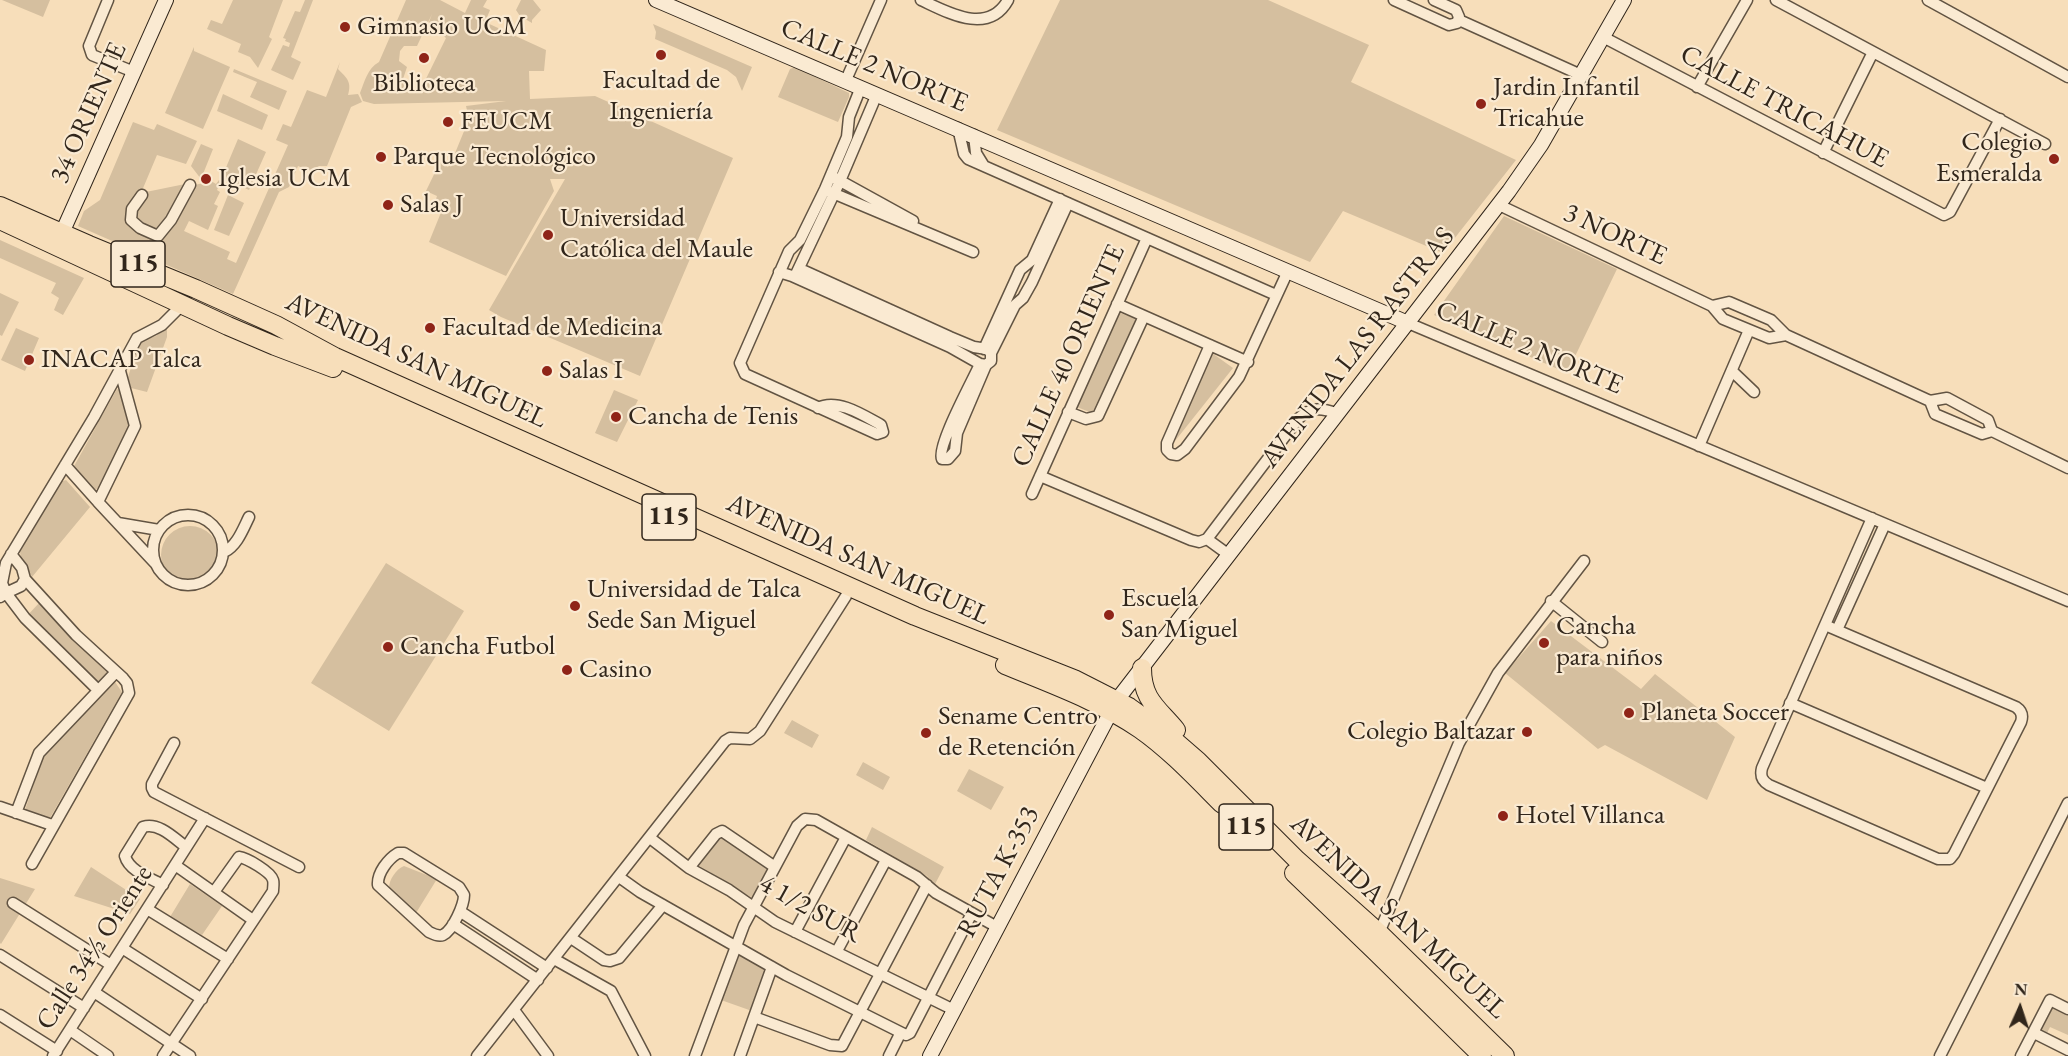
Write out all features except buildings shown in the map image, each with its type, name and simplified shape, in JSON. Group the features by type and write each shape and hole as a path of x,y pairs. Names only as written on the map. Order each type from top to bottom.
{"highway":[{"name":"AVENIDA SAN MIGUEL","path":"0,206 182,305 228,326 336,369 846,596 1114,705 1160,728 1198,761 1298,860 1482,1056"},
{"name":"AVENIDA SAN MIGUEL","path":"0,220 196,289 276,325 335,357 915,616 1074,679 1114,705 1161,746 1505,1056"},
{"path":"182,305 187,296 196,289"},
{"path":"228,326 236,317 238,308"},
{"path":"1142,668 1142,682 1149,699 1179,733 1198,761"}],"main road":[{"name":"34 ORIENTE","path":"59,239 166,0"},
{"name":"CALLE 2 NORTE","path":"658,0 1408,323"},
{"name":"AVENIDA LAS RASTRAS","path":"1114,705 1498,205 1541,145 1624,0"},
{"name":"RUTA K-353","path":"930,1056 1114,705"}],"street":[{"path":"108,0 89,51 92,55 134,72"},
{"path":"846,80 881,0"},
{"path":"921,0 963,18 974,19 990,17 999,11 1008,0"},
{"path":"1395,0 1449,25 1459,20"},
{"path":"1434,0 1456,10 1459,20 1581,75"},
{"path":"1697,87 1747,0"},
{"path":"1776,0 2045,144"},
{"path":"1928,0 2068,76"},
{"name":"CALLE TRICAHUE","path":"1603,37 1944,216 1950,212 2000,119"},
{"path":"1823,153 1873,52"},
{"path":"835,178 847,137 849,117 861,87"},
{"path":"796,272 807,238 877,94"},
{"path":"958,128 966,157 1276,295"},
{"name":"CALLE 2 NORTE","path":"974,135 976,153 984,166"},
{"path":"835,178 906,216 914,221 919,229"},
{"path":"142,195 132,209 130,220 140,228 158,236 171,220 190,185"},
{"path":"829,191 973,252"},
{"path":"985,350 1017,276 1035,253 1064,201"},
{"path":"985,350 1032,282 1064,201"},
{"name":"3 NORTE","path":"1498,205 1712,306 1723,319 1769,338 1786,335"},
{"path":"807,238 789,251 741,359 741,367 745,374 818,408 877,434 883,432 881,425 838,405 826,404 818,408"},
{"name":"CALLE 40 ORIENTE","path":"1032,494 1147,238"},
{"path":"1210,345 1167,443 1169,452 1173,454 1177,455 1185,449 1239,377 1248,362 1288,271"},
{"path":"779,272 796,272 985,350 991,361 981,364 796,272"},
{"name":"3 NORTE","path":"1712,306 1729,302 1771,320 1786,335 1930,401 1947,398 1988,420 1992,431"},
{"path":"1117,304 1248,362"},
{"path":"98,690 3,595 2,583 10,556 120,371 137,338 162,325 182,305"},
{"path":"1068,412 1086,419 1098,416 1144,315"},
{"name":"CALLE 2 NORTE","path":"1408,323 2068,601"},
{"path":"1699,446 1749,330"},
{"path":"981,364 957,433 953,454 948,459 942,459 940,453 948,431 981,364"},
{"path":"98,502 135,426 120,371"},
{"path":"1732,371 1754,392"},
{"name":"3 NORTE","path":"1930,401 1935,414 1982,434 1992,431 2068,468"},
{"path":"1040,476 1199,542 1208,539 1302,415 1318,408 1338,414"},
{"path":"65,465 167,578 184,585 194,585 211,577 222,561 224,552 220,534 215,526 200,516 173,518 159,530 154,540 155,563"},
{"path":"224,552 235,544 249,517"},
{"path":"1825,625 2006,702 2020,711 2021,722 1954,854 1947,860 1938,859 1764,781 1761,775 1790,703 1872,518"},
{"path":"118,523 159,530"},
{"path":"1837,630 1884,524"},
{"path":"1208,539 1229,555"},
{"path":"10,556 22,568 25,579 76,635 127,683 128,698 52,825 32,864"},
{"path":"1377,942 1459,743 1497,673 1584,561"},
{"path":"3,595 21,586 25,579"},
{"path":"477,1056 726,741 730,738 750,739 760,731 846,596"},
{"path":"1551,601 1602,642"},
{"path":"16,813 39,753 116,672"},
{"path":"1790,703 1987,788"},
{"path":"174,743 152,788 154,792 299,867"},
{"path":"1940,1056 2064,818 2068,803"},
{"path":"0,807 52,825"},
{"name":"Calle 34½ Oriente","path":"55,1053 205,818"},
{"path":"695,1056 735,946 753,907 799,823 805,819 816,820 917,877 936,893 997,927"},
{"path":"162,885 126,862 125,856 143,827 158,827 186,847"},
{"path":"689,868 720,831 775,867"},
{"path":"795,932 846,837"},
{"name":"4 1/2 SUR","path":"650,838 689,868 729,890 775,922 954,1010"},
{"path":"404,853 459,888 464,895 460,912 453,924 442,935 429,932 378,885 377,879 393,856 404,853"},
{"path":"163,1056 273,891 274,882 272,876 246,858 239,857 214,892"},
{"path":"837,951 886,860"},
{"path":"175,865 253,920"},
{"path":"619,877 640,892 772,967 900,1034 906,1035 910,1032 972,913"},
{"path":"754,1017 830,1045 842,1046 927,885"},
{"path":"13,903 111,965"},
{"path":"572,938 604,960 619,958 663,905"},
{"path":"147,909 228,959"},
{"path":"460,912 551,964 611,991 645,1056"},
{"path":"453,924 538,980"},
{"path":"122,948 202,999"},
{"path":"0,955 84,1008"},
{"path":"740,1056 772,967"},
{"path":"94,992 190,1056"},
{"path":"2021,1056 2050,1000 2068,1009"},
{"path":"514,1010 547,1056"},
{"path":"0,1015 55,1053"},
{"path":"70,1030 108,1056"},
{"path":"2034,1033 2068,1050"},
{"path":"889,1056 900,1034"}],"shaded area":[{"path":"2,0 50,0 43,17"},
{"path":"233,0 283,0 269,37 272,39 258,68 250,57 238,52 241,44 207,29 211,20 222,24"},
{"path":"305,0 313,0 291,57 301,62 293,80 271,70 283,45 289,47 290,43 283,38 295,11 300,12"},
{"path":"406,0 440,0 465,13 471,0 487,0 483,7 490,10 485,22 546,50 544,71 529,71 530,99 595,96 733,158 640,376 489,310 565,179 550,179 554,191 506,276 429,242 442,210 435,202 437,196 426,191 440,162 448,167 451,163 469,119 466,106 506,101 374,104 363,101 360,93 365,80 372,68 379,62","holes":["432,14 426,30 439,32 446,38 420,91 403,79 407,67 399,61 400,51 404,46 417,46"]},
{"path":"521,0 533,0 541,10 532,23 520,16 516,10"},
{"path":"1060,0 1268,0 1369,45 1351,82 1516,160 1443,253 1343,211 1310,262 997,130"},
{"path":"653,24 752,67 742,91 736,77 727,70 655,39 656,32"},
{"path":"194,47 194,51 230,67 203,129 165,113"},
{"path":"340,62 338,69 349,83 348,95 358,94 362,102 351,107 327,166 319,166 313,172 298,166 289,187 279,192 233,294 78,226 84,211 100,200 133,122 154,130 157,124 197,141 186,164 157,155 141,193 190,183 191,186 211,181 216,184 219,180 224,183 220,183 217,190 220,192 214,204 218,206 208,230 189,221 184,231 230,252 227,259 236,263 288,145 276,140 283,124 291,127 307,90 326,97"},
{"path":"795,67 849,93 838,122 778,97 790,69"},
{"path":"234,69 287,91 279,110 250,97 257,82 233,72"},
{"path":"223,94 268,115 262,130 217,111"},
{"path":"238,139 266,152 249,190 222,177"},
{"path":"201,144 213,149 201,179 191,166"},
{"path":"228,195 244,203 229,236 214,230"},
{"path":"1504,216 1617,269 1567,373 1434,315"},
{"path":"0,240 84,278 63,315 54,310 59,298 51,293 56,283 0,258"},
{"path":"0,293 19,302 2,336 0,335"},
{"path":"1120,313 1137,319 1092,413 1077,407"},
{"path":"167,326 167,337 147,392 131,388 128,377 139,342 156,336"},
{"path":"16,328 39,338 25,371 1,360"},
{"path":"1212,353 1233,368 1175,441"},
{"path":"117,389 122,392 130,423 129,432 99,487 95,490 73,468"},
{"name":"Cancha de Tenis","path":"614,390 638,400 617,442 595,433"},
{"path":"66,480 90,507 32,577 20,552 60,482"},
{"path":"190,526 201,528 214,539 219,555 217,566 206,579 190,584 179,582 166,571 161,555 163,544 174,531"},
{"name":"Cancha Futbol","path":"386,563 464,611 389,731 311,683"},
{"path":"40,602 109,672 99,684 25,618"},
{"name":"Planeta Soccer","path":"1551,621 1641,689 1655,674 1735,737 1707,800 1605,745 1598,749 1505,673"},
{"path":"115,682 122,692 50,818 25,810 43,757"},
{"path":"792,720 819,735 812,748 784,733"},
{"path":"863,762 890,777 883,790 856,775"},
{"path":"969,769 1004,787 991,810 957,791"},
{"path":"872,827 944,867 934,886 927,876 866,840"},
{"path":"723,838 768,869 755,895 751,897 698,865 716,840"},
{"path":"404,866 437,879 416,913 389,888 394,875"},
{"path":"91,867 140,899 130,914 74,896"},
{"path":"0,878 35,889 1,944 0,943"},
{"path":"190,884 222,906 202,935 170,917"},
{"path":"741,955 762,967 765,972 752,1011 721,1000 736,958"},
{"path":"2051,1007 2068,1015 2068,1035 2050,1027 2047,1033 2040,1030"}],"place":[{"name":"Gimnasio UCM","path":"345,27"},
{"name":"Facultad de Ingeniería","path":"661,55"},
{"name":"Biblioteca","path":"424,58"},
{"name":"Jardin Infantil Tricahue","path":"1481,104"},
{"name":"FEUCM","path":"448,122"},
{"name":"Parque Tecnológico","path":"381,157"},
{"name":"Colegio Esmeralda","path":"2054,159"},
{"name":"Iglesia UCM","path":"206,179"},
{"name":"Salas J","path":"388,205"},
{"name":"Universidad Católica del Maule","path":"548,235"},
{"name":"Facultad de Medicina","path":"430,328"},
{"name":"INACAP Talca","path":"29,360"},
{"name":"Salas I","path":"547,371"},
{"name":"Cancha de Tenis","path":"616,417"},
{"name":"Universidad de Talca Sede San Miguel","path":"575,606"},
{"name":"Escuela San Miguel","path":"1109,615"},
{"name":"Cancha para niños","path":"1544,643"},
{"name":"Cancha Futbol","path":"388,647"},
{"name":"Casino","path":"567,670"},
{"name":"Planeta Soccer","path":"1629,713"},
{"name":"Colegio Baltazar","path":"1527,732"},
{"name":"Sename Centro de Retención","path":"926,733"},
{"name":"Hotel Villanca","path":"1503,816"}]}
